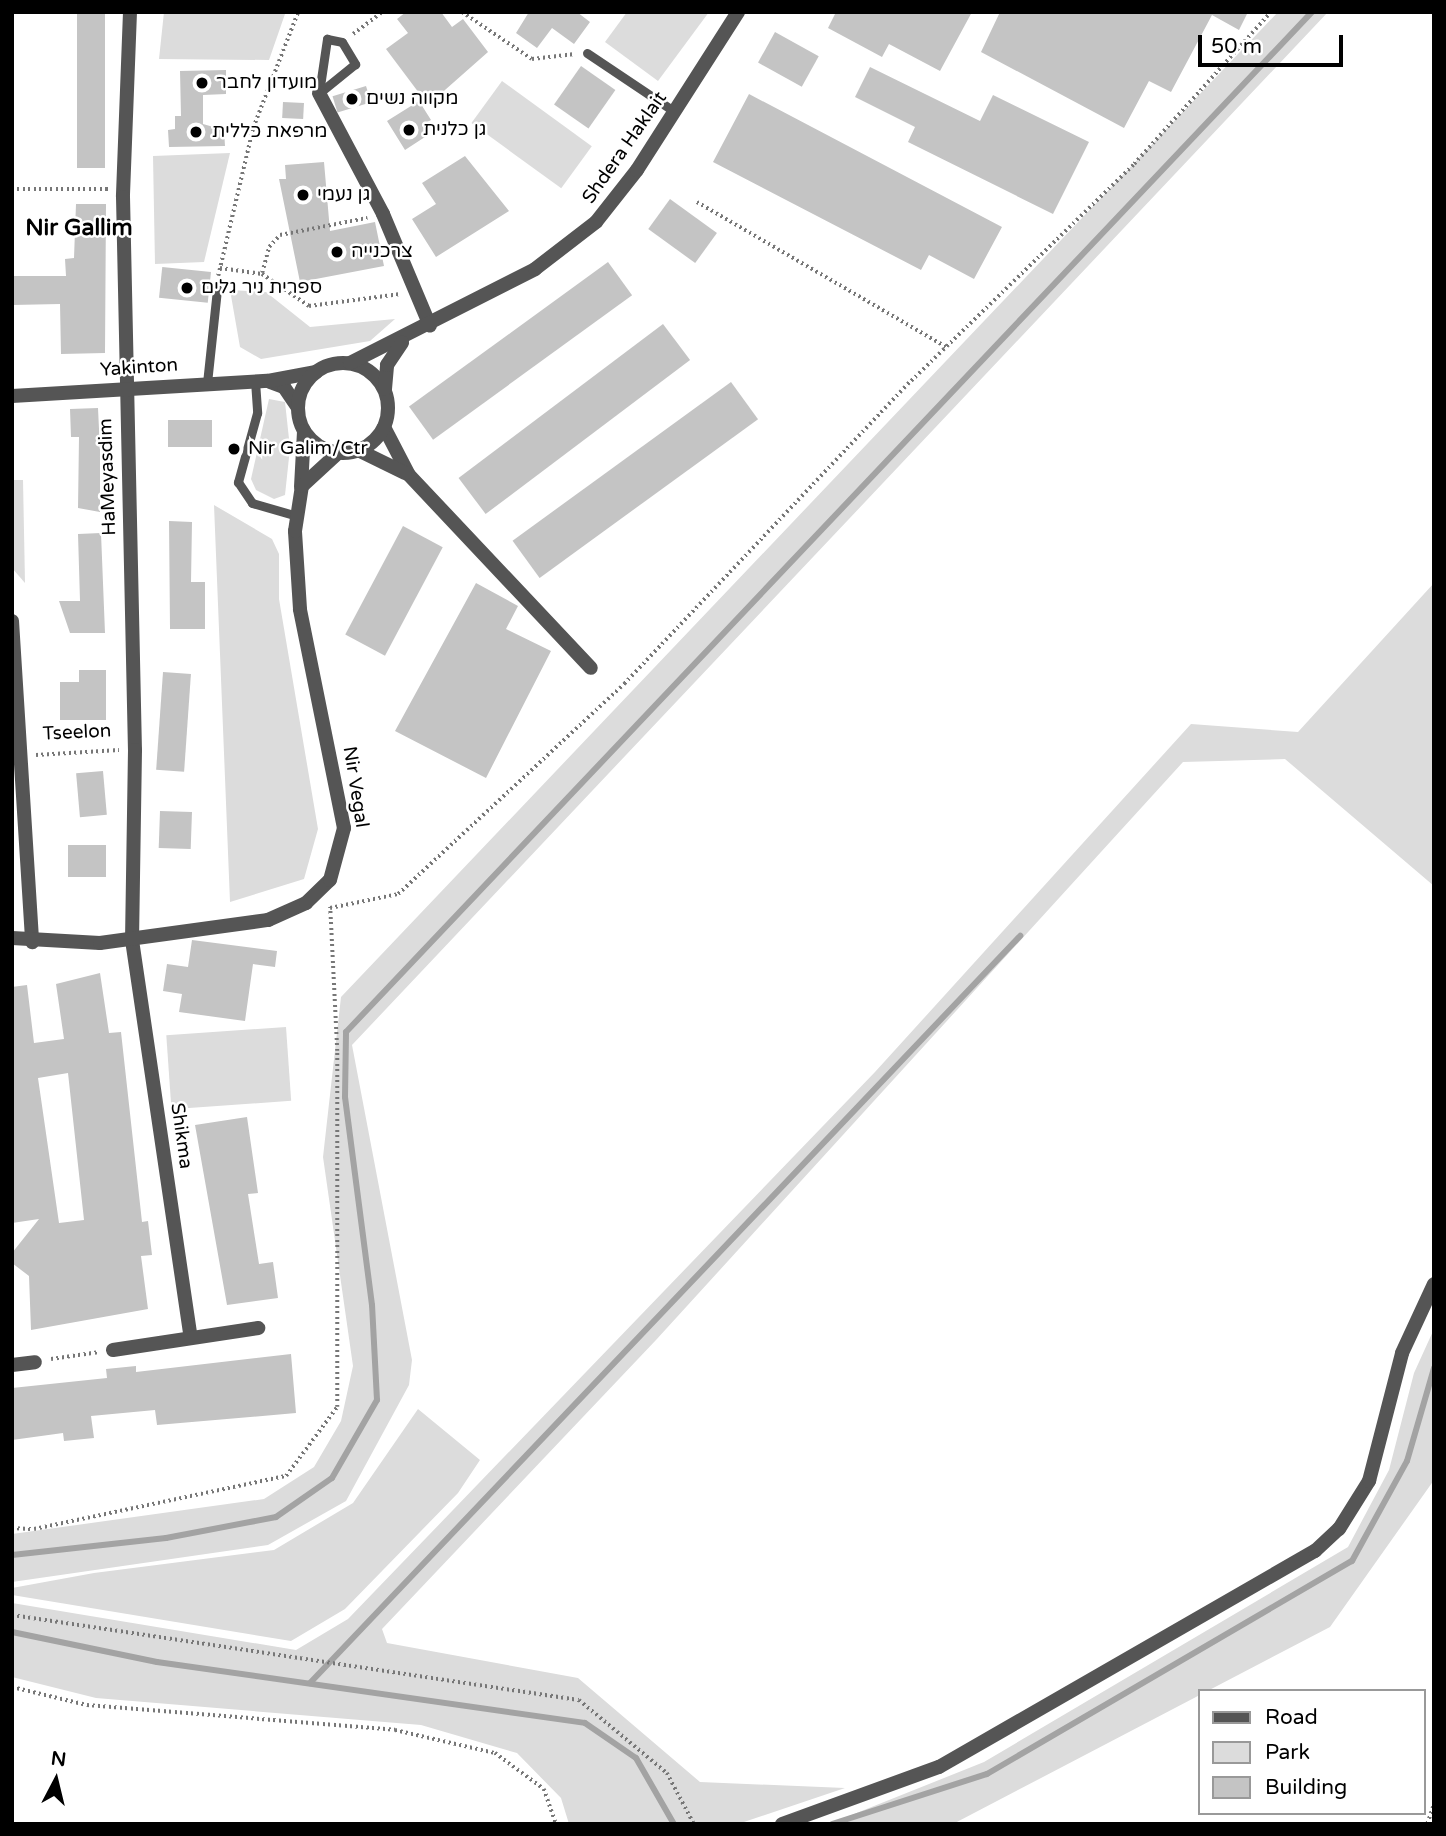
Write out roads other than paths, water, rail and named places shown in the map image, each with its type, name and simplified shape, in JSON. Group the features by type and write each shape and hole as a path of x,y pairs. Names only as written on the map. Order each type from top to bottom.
{"street":[{"name":"HaMeyasdim","path":"130,12 123,189 125,388 135,750 132,940"},
{"name":"Shdera Haklait","path":"350,363 430,326 565,250 619,196 738,12"},
{"path":"319,93 383,214 430,326"},
{"path":"405,339 387,365 384,427 409,475 591,668"},
{"path":"297,406 316,372 350,363 385,389"},
{"name":"Yakinton","path":"12,396 262,381 316,372"},
{"path":"262,381 284,387 297,406 304,431 317,445 338,453 360,450 409,475"},
{"path":"360,450 384,427"},
{"name":"Nir Vegal","path":"12,938 32,942 132,940 268,920 319,893 340,862 344,828 300,609 297,516 304,431"},
{"name":"Nir Vegal","path":"300,495 309,475 338,453"},
{"path":"12,621 32,942"},
{"name":"Shikma","path":"132,940 191,1338"},
{"path":"782,1824 939,1767 1315,1551 1339,1530 1369,1481 1402,1353 1434,1284"},
{"path":"113,1350 258,1328"},
{"path":"12,1365 35,1362"}],"lane":[{"path":"327,39 342,42 355,64 319,93 327,39"},
{"path":"587,52 676,111"},
{"path":"207,383 217,289"},
{"path":"262,381 257,413 238,482 252,503 297,516"}],"waterway":[{"path":"12,1555 166,1538 276,1517 332,1478 377,1400 372,1305 345,1097 346,1032 1312,12"},
{"path":"310,1683 1020,936"},
{"path":"832,1824 987,1774 1352,1561 1407,1461 1434,1368"},
{"path":"12,1632 157,1662 585,1723 636,1758 674,1824"}],"place":[{"name":"מועדון לחבר","path":"202,83"},
{"name":"מקווה נשים","path":"352,99"},
{"name":"גן כלנית","path":"409,130"},
{"name":"מרפאת כללית","path":"196,132"},
{"name":"גן נעמי","path":"303,195"},
{"name":"צרכנייה","path":"337,252"},
{"name":"ספרית ניר גלים","path":"187,288"},
{"name":"Nir Galim/Ctr","path":"234,449"}],"district":[{"name":"Nir Gallim","path":"79,228"}]}
